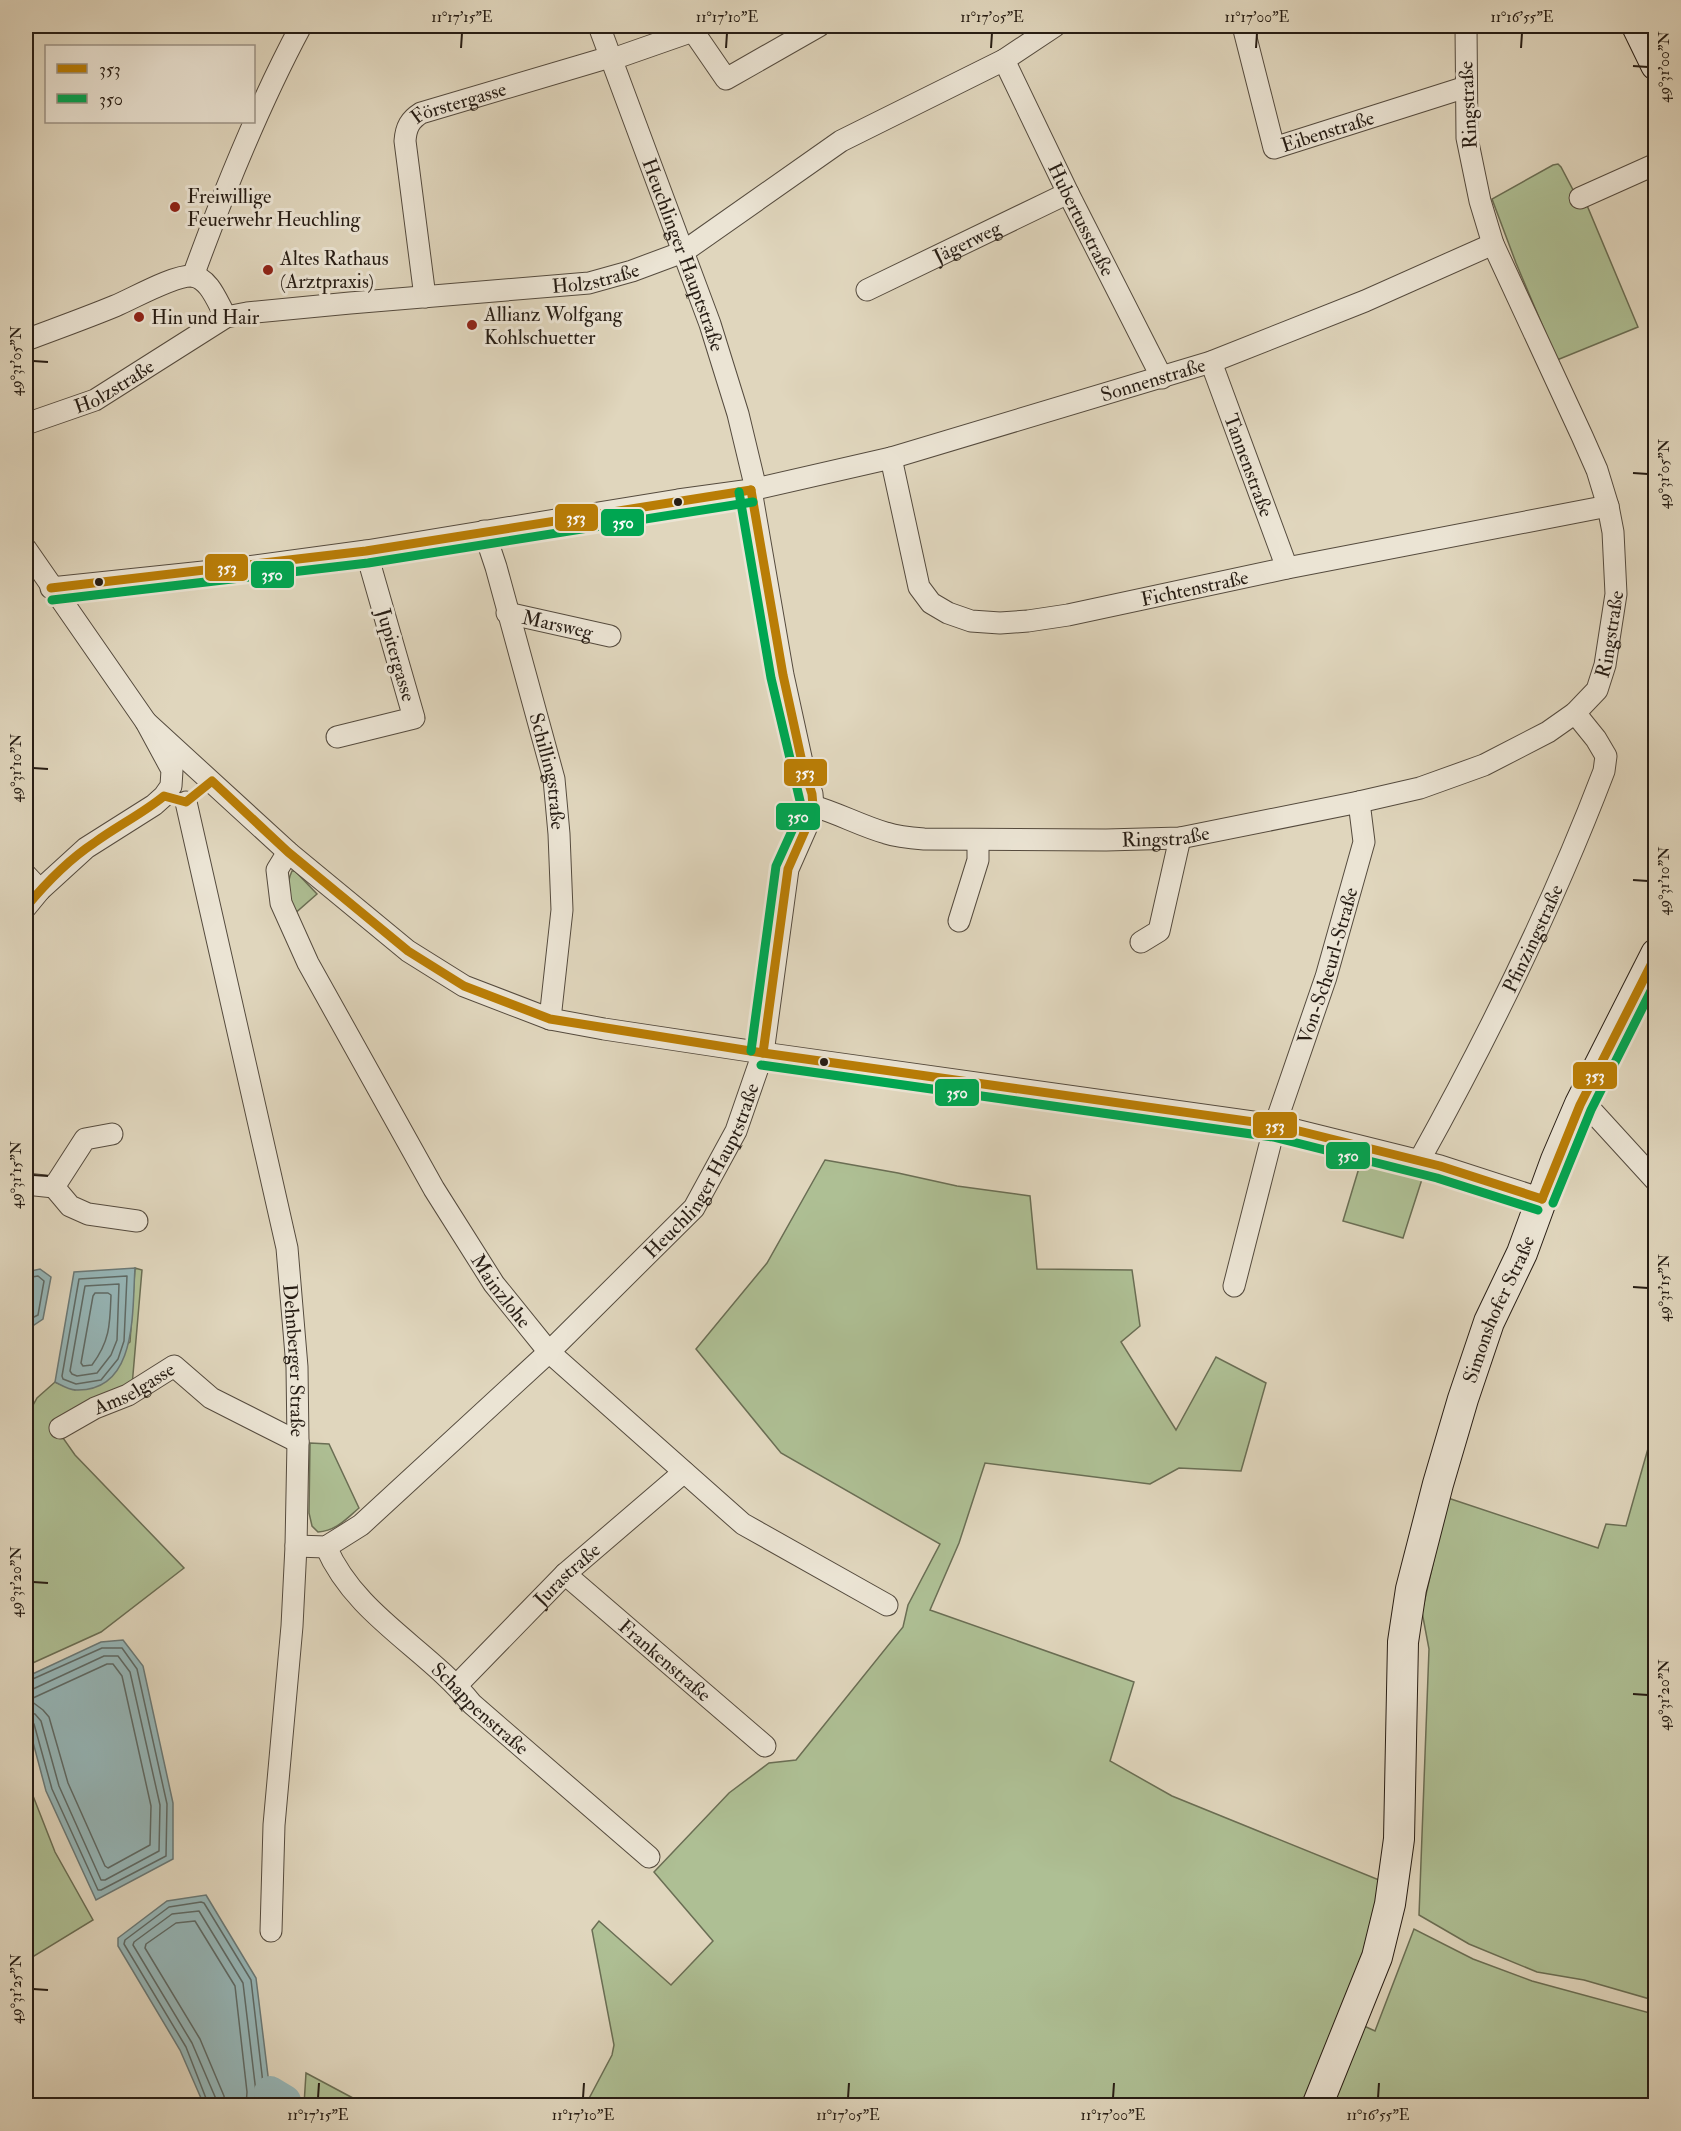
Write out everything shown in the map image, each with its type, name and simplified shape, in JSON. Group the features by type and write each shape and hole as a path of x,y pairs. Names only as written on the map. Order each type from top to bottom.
{"street":[{"path":"255,121 269,88 301,26"},
{"name":"Heuchlinger Hauptstraße","path":"326,1547 361,1526 549,1352 694,1208 736,1131 763,1053 788,869 813,806 783,675 754,489 741,426 718,351 683,252 599,26"},
{"name":"Förstergasse","path":"425,297 405,141 405,133 414,118 422,112 610,58 693,31 726,79 819,26"},
{"name":"Eibenstraße","path":"1243,26 1274,148 1466,87"},
{"name":"Ringstraße","path":"813,806 902,837 978,841 1180,838 1420,788 1484,765 1548,732 1575,713 1597,690 1606,660 1616,594 1613,532 1608,506 1597,470 1493,244 1480,201 1467,138 1466,26"},
{"path":"1637,26 1656,65"},
{"name":"Holzstraße","path":"26,424 94,400 225,318 247,313 327,305 589,283 632,272 683,252 841,141 1004,60 1050,27"},
{"name":"Hubertusstraße","path":"1004,60 1068,193 1162,378"},
{"path":"194,276 219,207 254,123"},
{"path":"1580,198 1656,164"},
{"name":"Jägerweg","path":"867,290 1068,193"},
{"name":"Sonnenstraße","path":"51,588 232,569 366,551 754,489 891,458 1211,362 1386,293 1493,244"},
{"path":"26,340 179,278 194,276 208,287 225,318"},
{"name":"Tannenstraße","path":"1211,362 1287,568"},
{"name":"Fichtenstraße","path":"891,458 919,587 931,603 948,613 971,621 1000,623 1068,615 1287,568 1608,506"},
{"name":"Schillingstraße","path":"484,531 554,779 562,910 550,1019"},
{"path":"26,549 146,722 172,770 171,786 164,796 154,805 33,882 26,907"},
{"name":"Jupitergasse","path":"337,737 414,718 366,551"},
{"name":"Marsweg","path":"507,613 610,636"},
{"name":"Pfinzingstraße","path":"1419,1161 1465,1078 1544,916 1604,771 1606,756 1596,739 1575,713"},
{"path":"146,722 288,852 408,951 464,986 550,1019 763,1053 1275,1125 1419,1161 1542,1199"},
{"path":"164,796 186,802 212,781"},
{"name":"Dehnberger Straße","path":"186,802 287,1248 297,1367 296,1546 292,1626 274,1825 271,1931"},
{"name":"Von-Scheurl-Straße","path":"1234,1286 1275,1125 1326,977 1365,842 1359,802"},
{"path":"1141,942 1160,931 1180,838"},
{"path":"959,921 978,860 978,841"},
{"name":"Mainzlohe","path":"288,852 277,870 280,903 308,963 434,1189 494,1284 549,1352 743,1524 887,1605"},
{"name":"Simonshofer Straße","path":"1317,2106 1377,1957 1390,1904 1399,1839 1403,1642 1411,1589 1438,1484 1476,1355 1489,1322 1522,1253 1556,1160 1580,1104 1656,954"},
{"path":"1580,1104 1592,1111 1656,1181"},
{"path":"54,1188 85,1139 112,1134"},
{"path":"26,1184 54,1188 70,1206 88,1214 137,1221"},
{"name":"Amselgasse","path":"60,1428 95,1408 128,1395 174,1366 211,1398 298,1442"},
{"name":"Jurastraße","path":"457,1686 566,1574 684,1472"},
{"path":"296,1546 326,1547"},
{"name":"Schappenstraße","path":"326,1547 334,1566 366,1607 457,1686 472,1704 649,1857"},
{"name":"Frankenstraße","path":"566,1574 765,1746"}],"green space":[{"path":"1558,164 1581,205 1586,203 1638,327 1557,360 1492,199"},
{"path":"292,871 295,871 317,894 293,915 288,893"},
{"path":"1362,1158 1424,1173 1403,1238 1343,1221"},
{"path":"825,1160 957,1186 1030,1196 1037,1269 1132,1270 1140,1326 1121,1342 1176,1430 1216,1357 1266,1383 1241,1471 1179,1468 1150,1484 985,1463 959,1543 930,1610 1134,1682 1110,1761 1172,1796 1384,1882 1366,1952 1342,2016 1375,2031 1414,1929 1473,1959 1532,1981 1650,2013 1655,2057 1655,2106 1476,2100 1357,2104 1356,2106 585,2106 612,2055 614,2045 592,1930 599,1921 671,1985 713,1941 654,1872 729,1793 769,1763 796,1760 903,1627 908,1605 940,1544 781,1453 696,1349 767,1263"},
{"path":"135,1268 142,1270 132,1386 56,1421 63,1438 75,1455 184,1568 101,1632 26,1666 26,1418 37,1398 55,1382 75,1390 130,1342"},
{"path":"1655,1424 1655,2004 1653,2000 1584,1980 1537,1972 1469,1944 1419,1915 1429,1649 1422,1612 1448,1498 1598,1548 1606,1524 1626,1526"},
{"path":"310,1443 329,1444 359,1508 335,1527 318,1532 312,1526 309,1513"},
{"path":"26,1778 55,1852 93,1920 26,1961"},
{"path":"306,2073 366,2105 304,2105"}],"water":[{"path":"135,1268 131,1326 128,1346 121,1364 111,1378 96,1387 73,1390 55,1382 74,1272"},
{"path":"40,1269 51,1277 43,1319 31,1327 26,1327 26,1272"},
{"path":"123,1640 143,1666 173,1803 173,1859 96,1900 46,1791 26,1716 26,1677 101,1642"},
{"path":"206,1895 256,1978 270,2092 268,2105 204,2105 180,2050 118,1946 118,1938 167,1901"}],"waterway":[{"path":"270,2092 285,2101"}],"transit line":[{"name":"353","path":"751,490 783,675 813,806 788,869 763,1053"},
{"name":"353","path":"51,588 366,551 751,490"},
{"name":"350","path":"739,492 771,678 801,805 796,822 776,866 751,1051"},
{"name":"350","path":"52,600 368,563 753,502"},
{"name":"353","path":"26,907 66,864 103,837 164,796 186,802 212,781 288,852 408,951 464,986 550,1019 763,1053 1275,1125 1440,1166 1542,1199"},
{"name":"353","path":"1542,1199 1580,1105 1656,955"},
{"name":"350","path":"1553,1203 1591,1110 1656,981"},
{"name":"350","path":"761,1065 1273,1137 1437,1178 1538,1210"}],"place":[{"name":"Freiwillige Feuerwehr Heuchling","path":"175,207"},
{"name":"Altes Rathaus (Arztpraxis)","path":"268,270"},
{"name":"Hin und Hair","path":"139,317"},
{"name":"Allianz Wolfgang Kohlschuetter","path":"472,325"}]}
